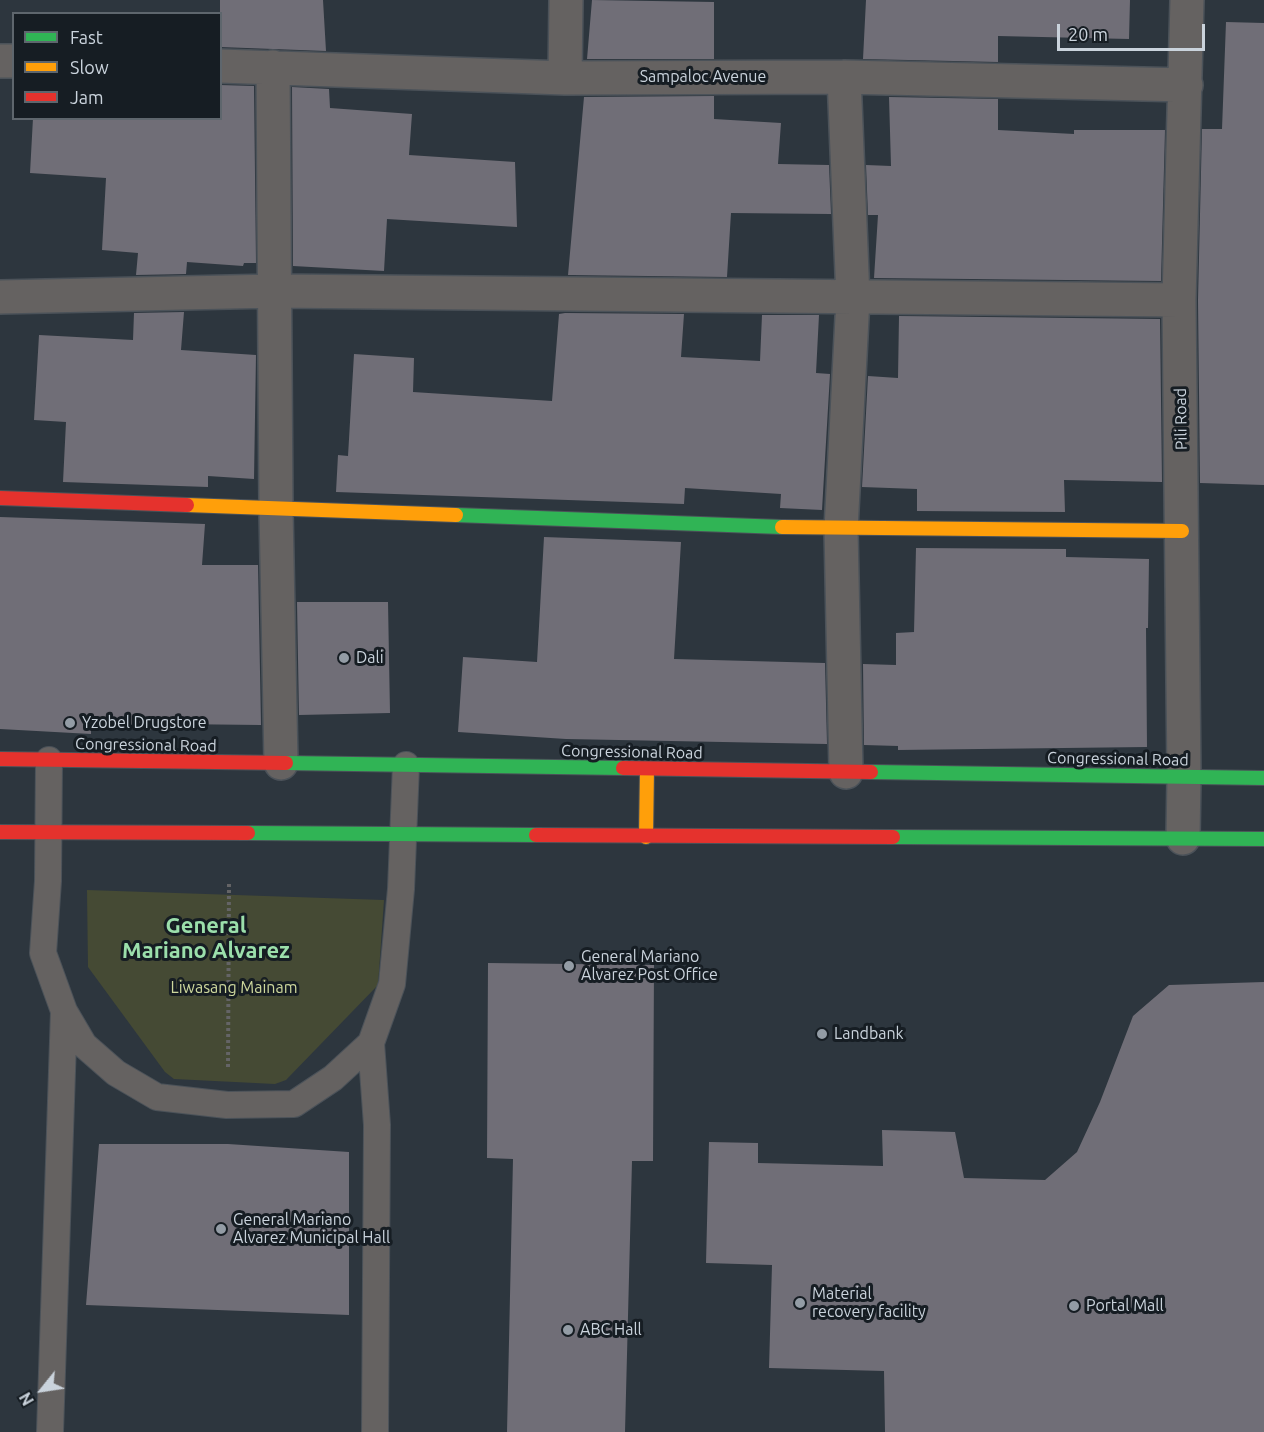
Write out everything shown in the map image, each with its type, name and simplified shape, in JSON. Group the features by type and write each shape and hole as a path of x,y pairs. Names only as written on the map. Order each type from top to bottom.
{"main road":[{"path":"0,498 276,510 841,529 1182,531"},
{"name":"Congressional Road","path":"0,759 1264,778"},
{"path":"646,837 647,769"},
{"path":"0,832 1264,839"}],"street":[{"path":"565,78 566,0"},
{"name":"Pili Road","path":"1183,838 1179,300 1187,0"},
{"name":"Sampaloc Avenue","path":"222,66 565,78 844,77 1186,86"},
{"path":"273,67 276,510 281,763"},
{"path":"844,77 853,298 841,529 846,772"},
{"path":"0,297 275,291 1179,300"}],"lane":[{"path":"49,760 49,833 43,953 64,1011 84,1045 116,1073 157,1097 227,1105 294,1104 333,1078 371,1043"},
{"path":"375,1432 377,1125 371,1043 392,984 404,836 406,765"},
{"path":"50,1432 64,1011"}],"path":[{"path":"228,1077 229,884"}],"green space":[{"name":"Liwasang Mainam","path":"87,890 384,900 378,985 286,1080 275,1084 174,1079 165,1072 88,967"}],"building":[{"path":"220,0 323,0 326,51 222,47 222,12 220,12"},
{"path":"592,0 714,2 714,59 587,59"},
{"path":"866,0 1130,0 1129,39 998,36 998,62 863,59"},
{"path":"1226,22 1264,23 1264,485 1200,483 1198,300 1202,129 1222,129"},
{"path":"222,85 254,86 256,263 244,263 243,266 187,262 186,274 136,275 138,253 102,250 106,178 30,173 33,120 222,120"},
{"path":"292,87 329,89 330,108 412,114 409,155 515,162 517,227 387,219 384,271 293,266"},
{"path":"714,96 714,119 781,123 778,164 829,165 831,214 731,213 727,277 568,275 584,97"},
{"path":"889,97 998,99 998,130 1074,134 1074,130 1165,130 1161,281 874,278 878,215 868,215 866,165 891,166"},
{"path":"184,312 181,350 256,355 254,479 208,476 208,487 63,482 66,422 34,420 39,335 133,340 134,313"},
{"path":"559,314 684,314 681,357 760,361 762,315 819,315 816,373 830,374 822,510 780,508 781,494 685,488 684,504 336,492 338,455 348,456 354,354 414,358 413,392 552,401"},
{"path":"899,316 1160,319 1162,482 1064,480 1065,512 917,511 917,489 862,487 868,376 898,378"},
{"path":"0,517 205,524 202,565 258,565 261,725 173,724 172,731 91,726 91,734 0,729"},
{"path":"544,537 681,542 674,659 825,663 827,744 566,739 458,732 463,657 537,662"},
{"path":"916,548 1066,549 1066,557 1149,559 1148,628 1146,628 1147,747 898,750 898,746 864,745 863,664 896,665 896,633 914,632"},
{"name":"Dali","path":"297,602 388,602 390,713 299,715"},
{"path":"488,963 654,965 653,1161 632,1161 625,1432 507,1432 513,1159 487,1158"},
{"name":"Portal Mall","path":"1264,982 1264,1432 885,1432 884,1371 769,1368 772,1265 706,1263 709,1142 758,1143 758,1163 883,1166 882,1130 955,1132 964,1178 1045,1180 1077,1152 1100,1102 1133,1016 1169,985"},
{"name":"General Mariano Alvarez Municipal Hall","path":"99,1144 228,1144 349,1152 349,1315 86,1305"}],"traffic: fast":[{"path":"456,515 782,527"},
{"path":"286,763 623,768"},
{"path":"871,772 1264,778"},
{"path":"248,833 536,835"},
{"path":"893,837 1264,839"}],"traffic: slow":[{"path":"187,505 456,515"},
{"path":"782,527 1182,531"},
{"path":"646,837 647,769"}],"traffic: jam":[{"path":"0,498 187,505"},
{"path":"0,759 286,763"},
{"path":"623,768 871,772"},
{"path":"0,832 248,833"},
{"path":"536,835 893,837"}],"place":[{"name":"Dali","path":"344,658"},
{"name":"Yzobel Drugstore","path":"70,723"},
{"name":"General Mariano Alvarez Post Office","path":"569,966"},
{"name":"Landbank","path":"822,1034"},
{"name":"General Mariano Alvarez Municipal Hall","path":"221,1229"},
{"name":"Material recovery facility","path":"800,1303"},
{"name":"Portal Mall","path":"1074,1306"},
{"name":"ABC Hall","path":"568,1330"}],"district":[{"name":"General Mariano Alvarez","path":"206,938"}]}
